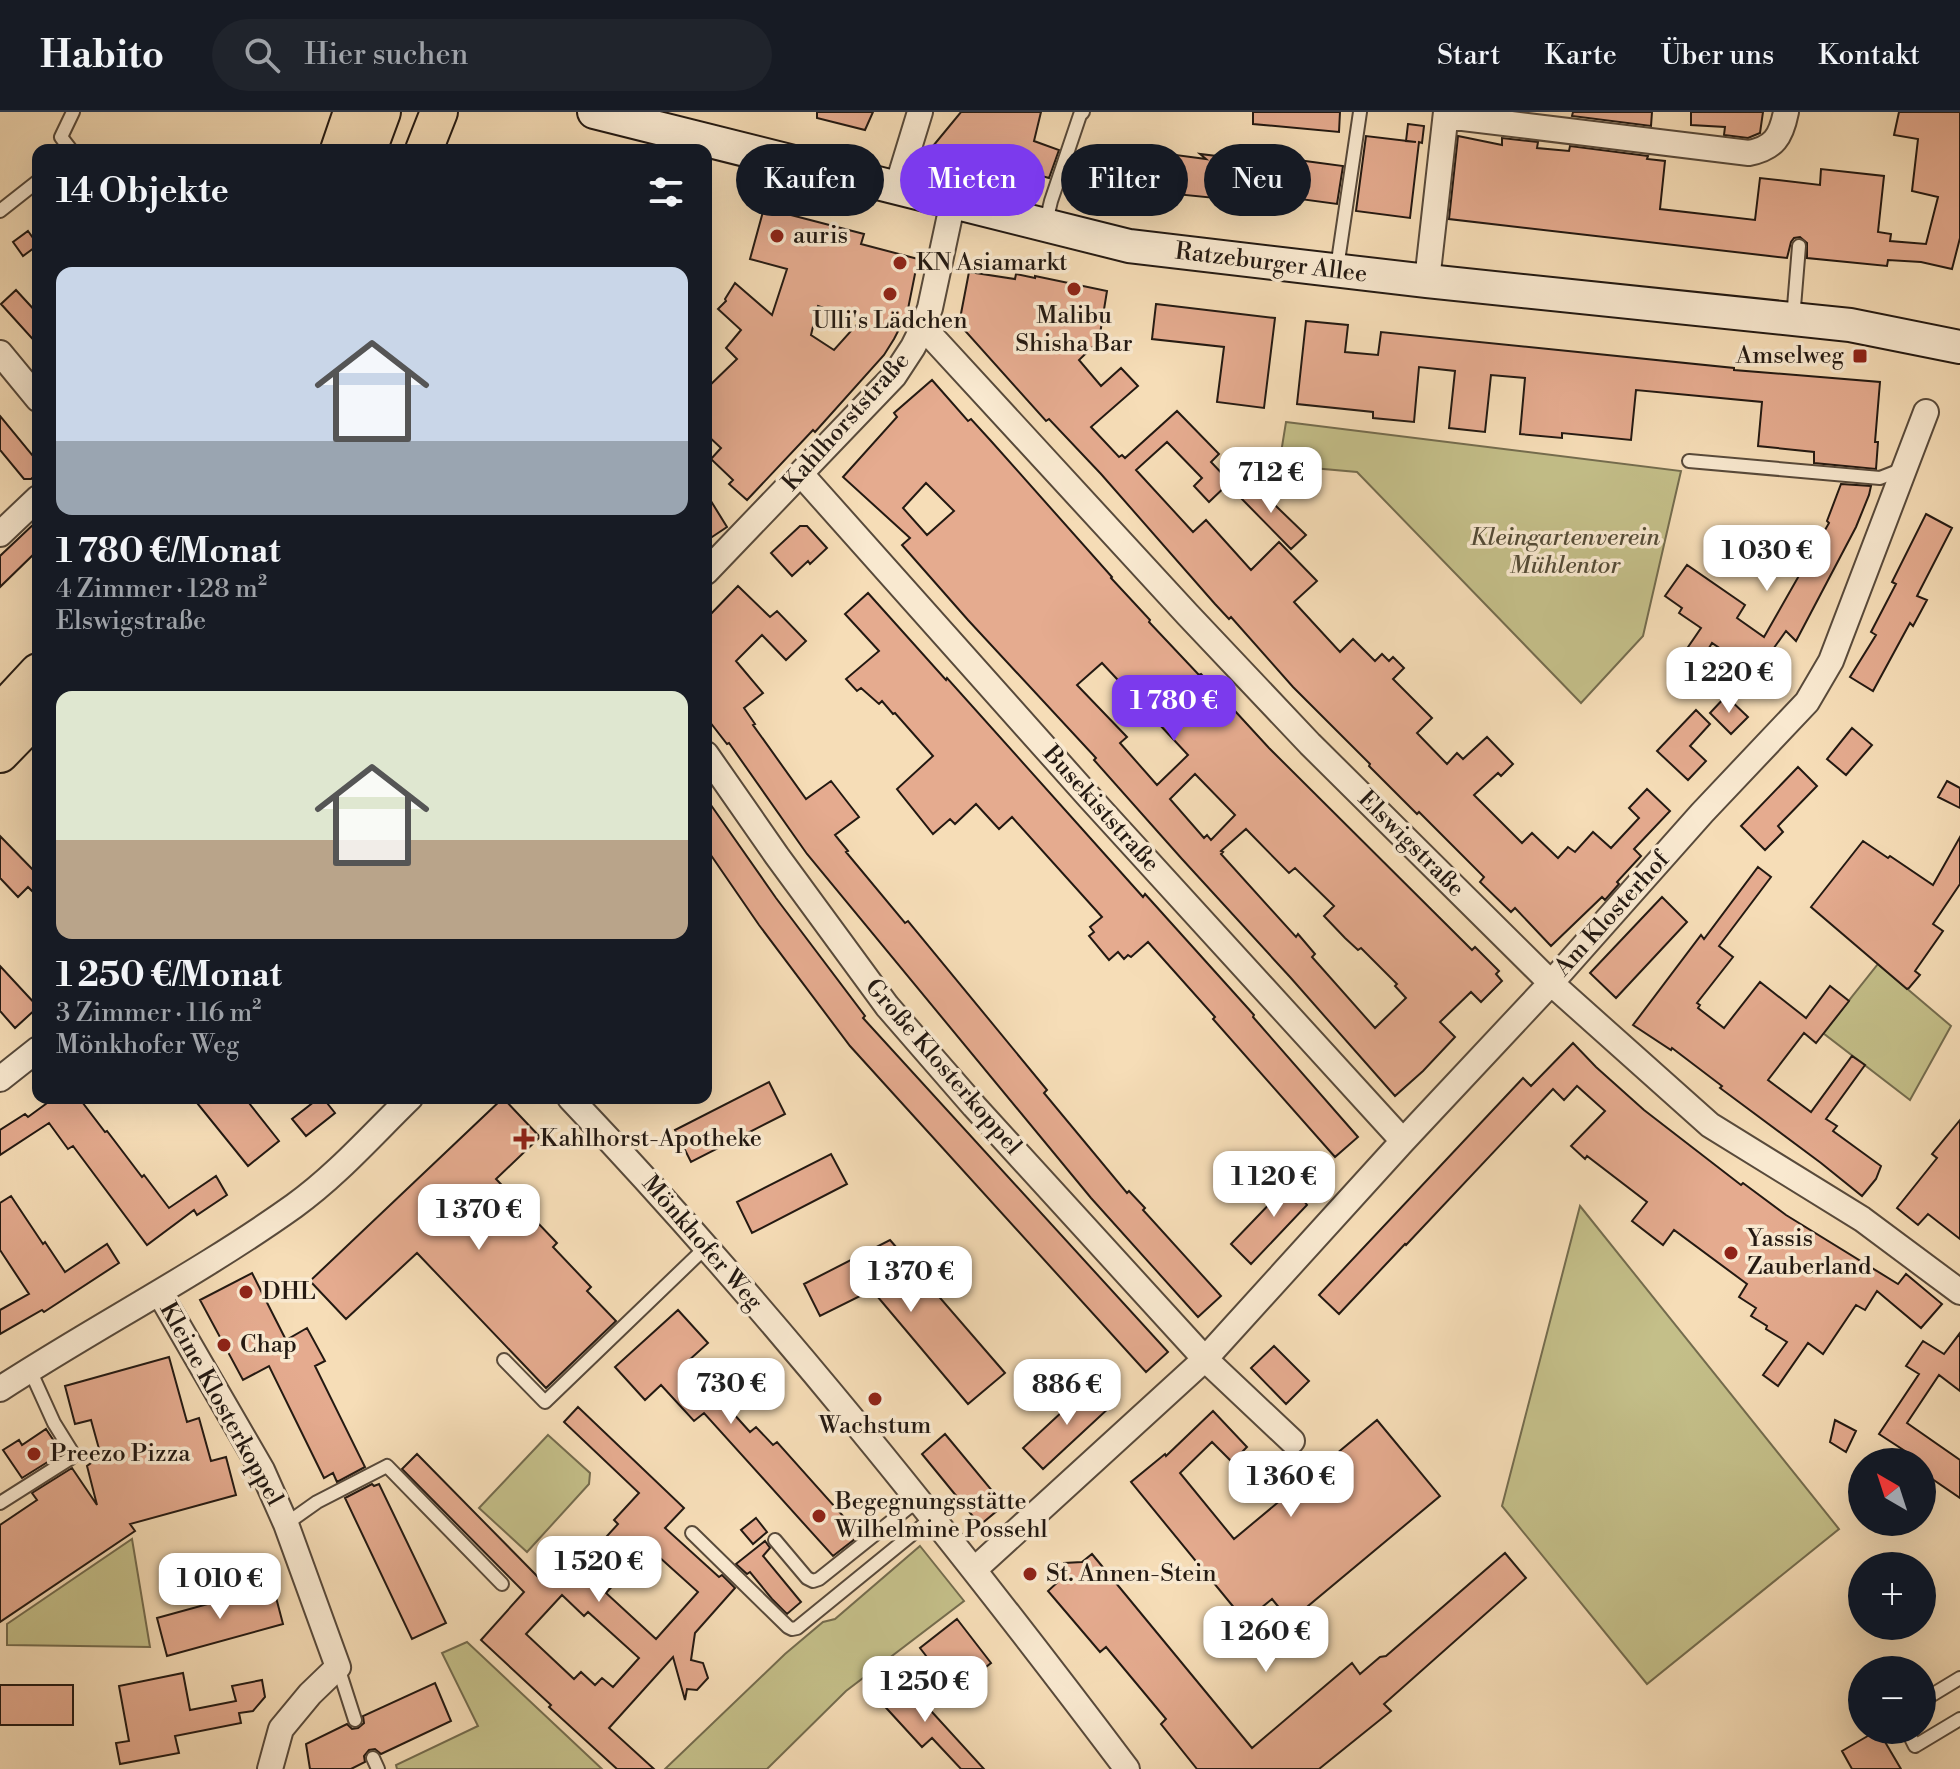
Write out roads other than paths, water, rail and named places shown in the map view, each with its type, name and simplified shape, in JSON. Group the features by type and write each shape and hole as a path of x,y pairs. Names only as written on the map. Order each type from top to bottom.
{"main road":[{"path":"341,144 352,112"},
{"path":"370,144 382,112"},
{"path":"394,144 404,112"},
{"path":"426,144 439,112"},
{"name":"Ratzeburger Allee","path":"594,112 900,188"},
{"name":"Ratzeburger Allee","path":"1010,216 1129,246 1850,325 1958,340"},
{"path":"0,713 32,678"},
{"path":"0,754 32,721"}],"street":[{"path":"897,187 920,112"},
{"path":"1427,281 1446,114 1749,153 1765,150 1780,135 1786,112"},
{"name":"Kahlhorststraße","path":"712,566 894,376 913,347 930,308 950,216"},
{"name":"Elswigstraße","path":"923,327 1310,744 1551,983 1710,1125 1862,1219 1960,1292"},
{"path":"0,353 32,392"},
{"name":"Am Klosterhof","path":"974,1570 1205,1359 1807,702 1831,661 1926,412"},
{"name":"Busekiststraße","path":"801,474 1089,797 1403,1141"},
{"path":"0,534 32,504"},
{"name":"Große Klosterkoppel","path":"712,763 887,1006 1205,1359"},
{"path":"0,1079 32,1054"},
{"path":"0,1389 160,1294 295,1206 326,1181 404,1104"},
{"name":"Mönkhofer Weg","path":"575,1104 706,1247 925,1509 1127,1769"},
{"name":"Kleine Klosterkoppel","path":"160,1294 262,1470 286,1524 338,1667"},
{"path":"1205,1359 1292,1441"},
{"path":"270,1769 281,1729 338,1667"}],"lane":[{"path":"66,144 61,137 73,112"},
{"path":"1045,225 1083,112"},
{"path":"1337,271 1360,112"},
{"path":"0,211 32,186"},
{"path":"1793,319 1799,246"},
{"path":"1689,461 1880,478 1904,469"},
{"path":"504,1360 545,1402 706,1247"},
{"path":"0,1503 71,1458 72,1452 54,1423 30,1370"},
{"path":"286,1524 317,1502 387,1466 502,1584"},
{"path":"692,1533 792,1629 797,1628 925,1509"},
{"path":"775,1540 813,1581 925,1509"},
{"path":"338,1667 355,1720"},
{"path":"1936,1693 1960,1678"},
{"path":"1936,1733 1960,1719"}],"place":[{"name":"auris","path":"777,236"},
{"name":"KN Asiamarkt","path":"900,263"},
{"name":"Malibu Shisha Bar","path":"1074,289"},
{"name":"Ulli's Lädchen","path":"890,294"},
{"name":"Amselweg","path":"1860,356"},
{"name":"Kahlhorst-Apotheke","path":"524,1139"},
{"name":"Yassis Zauberland","path":"1731,1253"},
{"name":"DHL","path":"246,1292"},
{"name":"Chap","path":"224,1345"},
{"name":"Wachstum","path":"875,1399"},
{"name":"Preezo Pizza","path":"34,1454"},
{"name":"Begegnungsstätte Wilhelmine Possehl","path":"819,1516"},
{"name":"St. Annen-Stein","path":"1030,1574"}],"park label":[{"name":"Kleingartenverein Mühlentor","path":"1565,552"}]}
